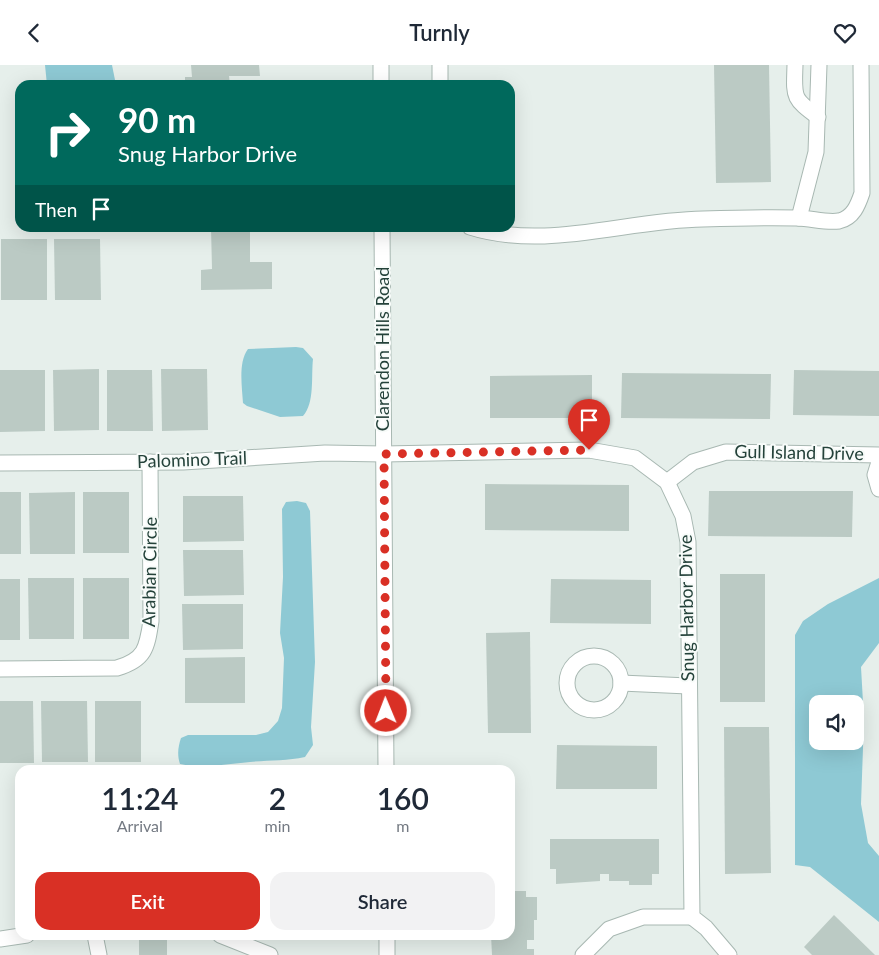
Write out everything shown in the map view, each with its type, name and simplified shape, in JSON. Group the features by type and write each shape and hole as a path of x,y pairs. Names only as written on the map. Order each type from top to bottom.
{"street":[{"path":"380,65 381,80"},
{"path":"440,65 440,80"},
{"path":"795,65 794,95 800,104 818,117"},
{"path":"799,218 816,152 819,65"},
{"path":"490,232 532,237 570,235 664,221 799,218 840,221 849,217 857,208 862,193 861,65"},
{"name":"Clarendon Hills Road","path":"382,232 386,765"},
{"name":"Snug Harbor Drive","path":"384,454 589,450 634,458 667,482 683,516 688,542 688,686 692,917"},
{"name":"Gull Island Drive","path":"667,482 693,462 726,451 879,455"},
{"name":"Palomino Trail","path":"0,463 150,463 326,453 384,454"},
{"name":"Gull Island Drive","path":"879,462 875,475 879,489"},
{"name":"Arabian Circle","path":"0,669 117,668 132,663 142,655 148,642 151,621 150,463"},
{"path":"621,683 688,686"},
{"path":"583,955 609,929 643,917 692,917 706,928 729,955"},
{"path":"0,939 15,937"},
{"path":"96,940 99,955"},
{"path":"232,940 270,955"},
{"path":"387,940 387,955"}],"water":[{"path":"45,65 112,65 115,80 46,80"},
{"path":"303,348 313,359 311,397 307,411 303,416 280,417 243,403 242,368 248,349"},
{"path":"297,501 306,503 310,511 315,662 311,727 313,745 305,757 285,760 216,765 180,764 178,751 181,738 188,735 256,735 268,732 278,721 282,708 284,658 280,633 283,577 282,509 286,502"},
{"path":"879,578 879,643 861,667 863,695 809,695 809,750 863,750 861,804 868,843 879,856 879,922 810,867 795,865 795,635 803,621 828,604"}],"building":[{"path":"191,65 259,65 260,76 229,76 229,80 185,80 185,77 192,77"},
{"path":"714,65 769,65 771,182 716,183"},
{"path":"211,232 250,232 250,262 272,262 272,289 201,290 201,270 212,269"},
{"path":"1,239 47,239 47,300 1,300"},
{"path":"54,239 100,239 101,300 55,300"},
{"path":"99,369 99,430 54,431 53,370"},
{"path":"161,369 207,369 208,430 162,431"},
{"path":"0,370 45,370 45,431 0,432"},
{"path":"107,370 152,370 153,431 107,431"},
{"path":"794,370 879,371 879,416 793,415"},
{"path":"622,373 771,374 770,419 621,418"},
{"path":"592,375 592,418 490,418 490,376"},
{"path":"485,484 629,485 629,531 485,530"},
{"path":"709,491 853,491 852,537 708,536"},
{"path":"0,492 21,492 21,554 0,554"},
{"path":"75,492 75,554 30,554 29,493"},
{"path":"83,492 129,492 129,553 83,553"},
{"path":"183,496 243,496 244,541 183,542"},
{"path":"183,550 243,550 244,595 184,596"},
{"path":"720,574 765,574 765,702 720,702"},
{"path":"28,578 74,578 74,639 29,639"},
{"path":"83,578 129,578 129,639 83,639"},
{"path":"0,579 20,579 20,640 0,640"},
{"path":"551,579 651,580 651,624 550,623"},
{"path":"182,604 243,604 243,649 183,650"},
{"path":"530,632 531,733 488,733 486,633"},
{"path":"245,657 245,703 185,703 185,658"},
{"path":"0,701 33,701 34,763 0,763"},
{"path":"41,701 87,701 88,762 42,762"},
{"path":"95,701 141,701 141,762 95,762"},
{"path":"724,727 769,727 771,873 725,874"},
{"path":"557,745 657,746 657,789 556,789"},
{"path":"550,839 659,839 659,874 652,874 652,885 629,885 629,881 609,881 609,874 600,874 600,881 556,884 556,869 550,869"},
{"path":"515,891 526,891 526,897 537,897 537,920 534,920 534,940 527,940 527,949 534,949 534,955 492,955 491,940 515,940"},
{"path":"834,915 875,955 812,955 804,947"},
{"path":"139,940 167,940 167,955 139,955"}],"route":[{"path":"386,711 384,454 589,450"}]}
